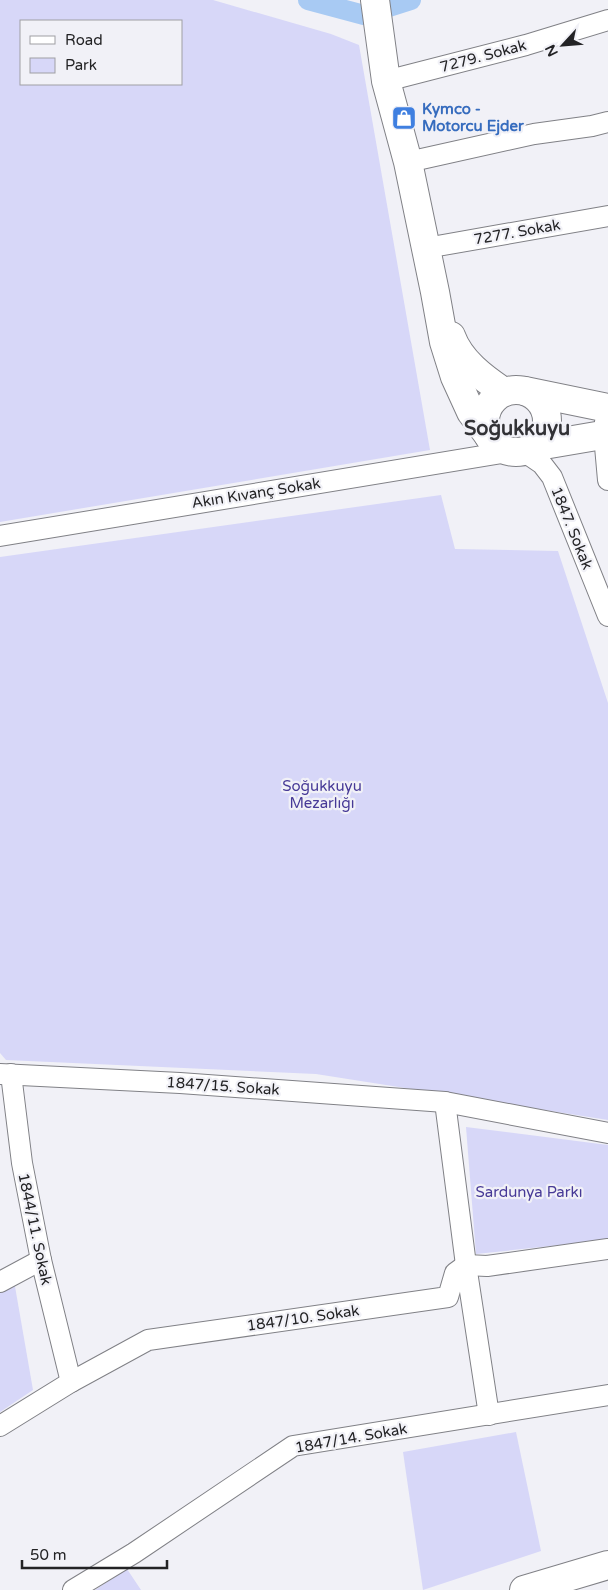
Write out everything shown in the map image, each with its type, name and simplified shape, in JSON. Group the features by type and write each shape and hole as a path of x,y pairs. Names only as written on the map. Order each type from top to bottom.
{"street":[{"path":"376,0 386,81 408,162 444,342 455,377 471,412 495,443 504,449 522,450 606,434"},
{"name":"7279. Sokak","path":"386,81 526,45 608,20"},
{"path":"408,162 534,134 608,122"},
{"name":"7277. Sokak","path":"426,248 608,216"},
{"path":"435,292 453,341 467,362 488,381 535,396 542,404 546,413 547,423 544,433 539,441 522,450"},
{"path":"489,436 485,416 489,406 495,398 515,391 604,408 608,480"},
{"name":"Akın Kıvanç Sokak","path":"0,536 522,450"},
{"name":"1847. Sokak","path":"522,450 542,464 552,478 608,616"},
{"name":"1847/15. Sokak","path":"6,1074 180,1083 445,1102 608,1133"},
{"name":"1844/11. Sokak","path":"6,1074 41,1260 71,1382"},
{"path":"445,1102 488,1415"},
{"path":"466,1265 487,1266 608,1249"},
{"path":"0,1282 41,1260"},
{"name":"1847/10. Sokak","path":"0,1426 71,1382 148,1340 448,1296 455,1273 466,1265"},
{"name":"1847/14. Sokak","path":"72,1590 134,1552 293,1446 608,1395"},
{"path":"524,1590 608,1565"}],"green space":[{"path":"0,0 213,0 331,34 359,45 430,450 0,522"},
{"name":"Soğukkuyu Mezarlığı","path":"441,495 455,549 558,551 608,703 608,1120 316,1074 6,1060 0,1053 0,557"},
{"name":"Sardunya Parkı","path":"466,1127 608,1145 608,1240 476,1254"},
{"path":"13,1275 33,1390 0,1412 0,1284"},
{"path":"516,1432 541,1551 423,1590 403,1452"},
{"path":"127,1569 141,1590 95,1590"}],"waterway":[{"path":"308,0 364,15 411,0"}],"place":[{"name":"Kymco - Motorcu Ejder","path":"404,118"}],"district":[{"name":"Soğukkuyu","path":"517,428"}]}
